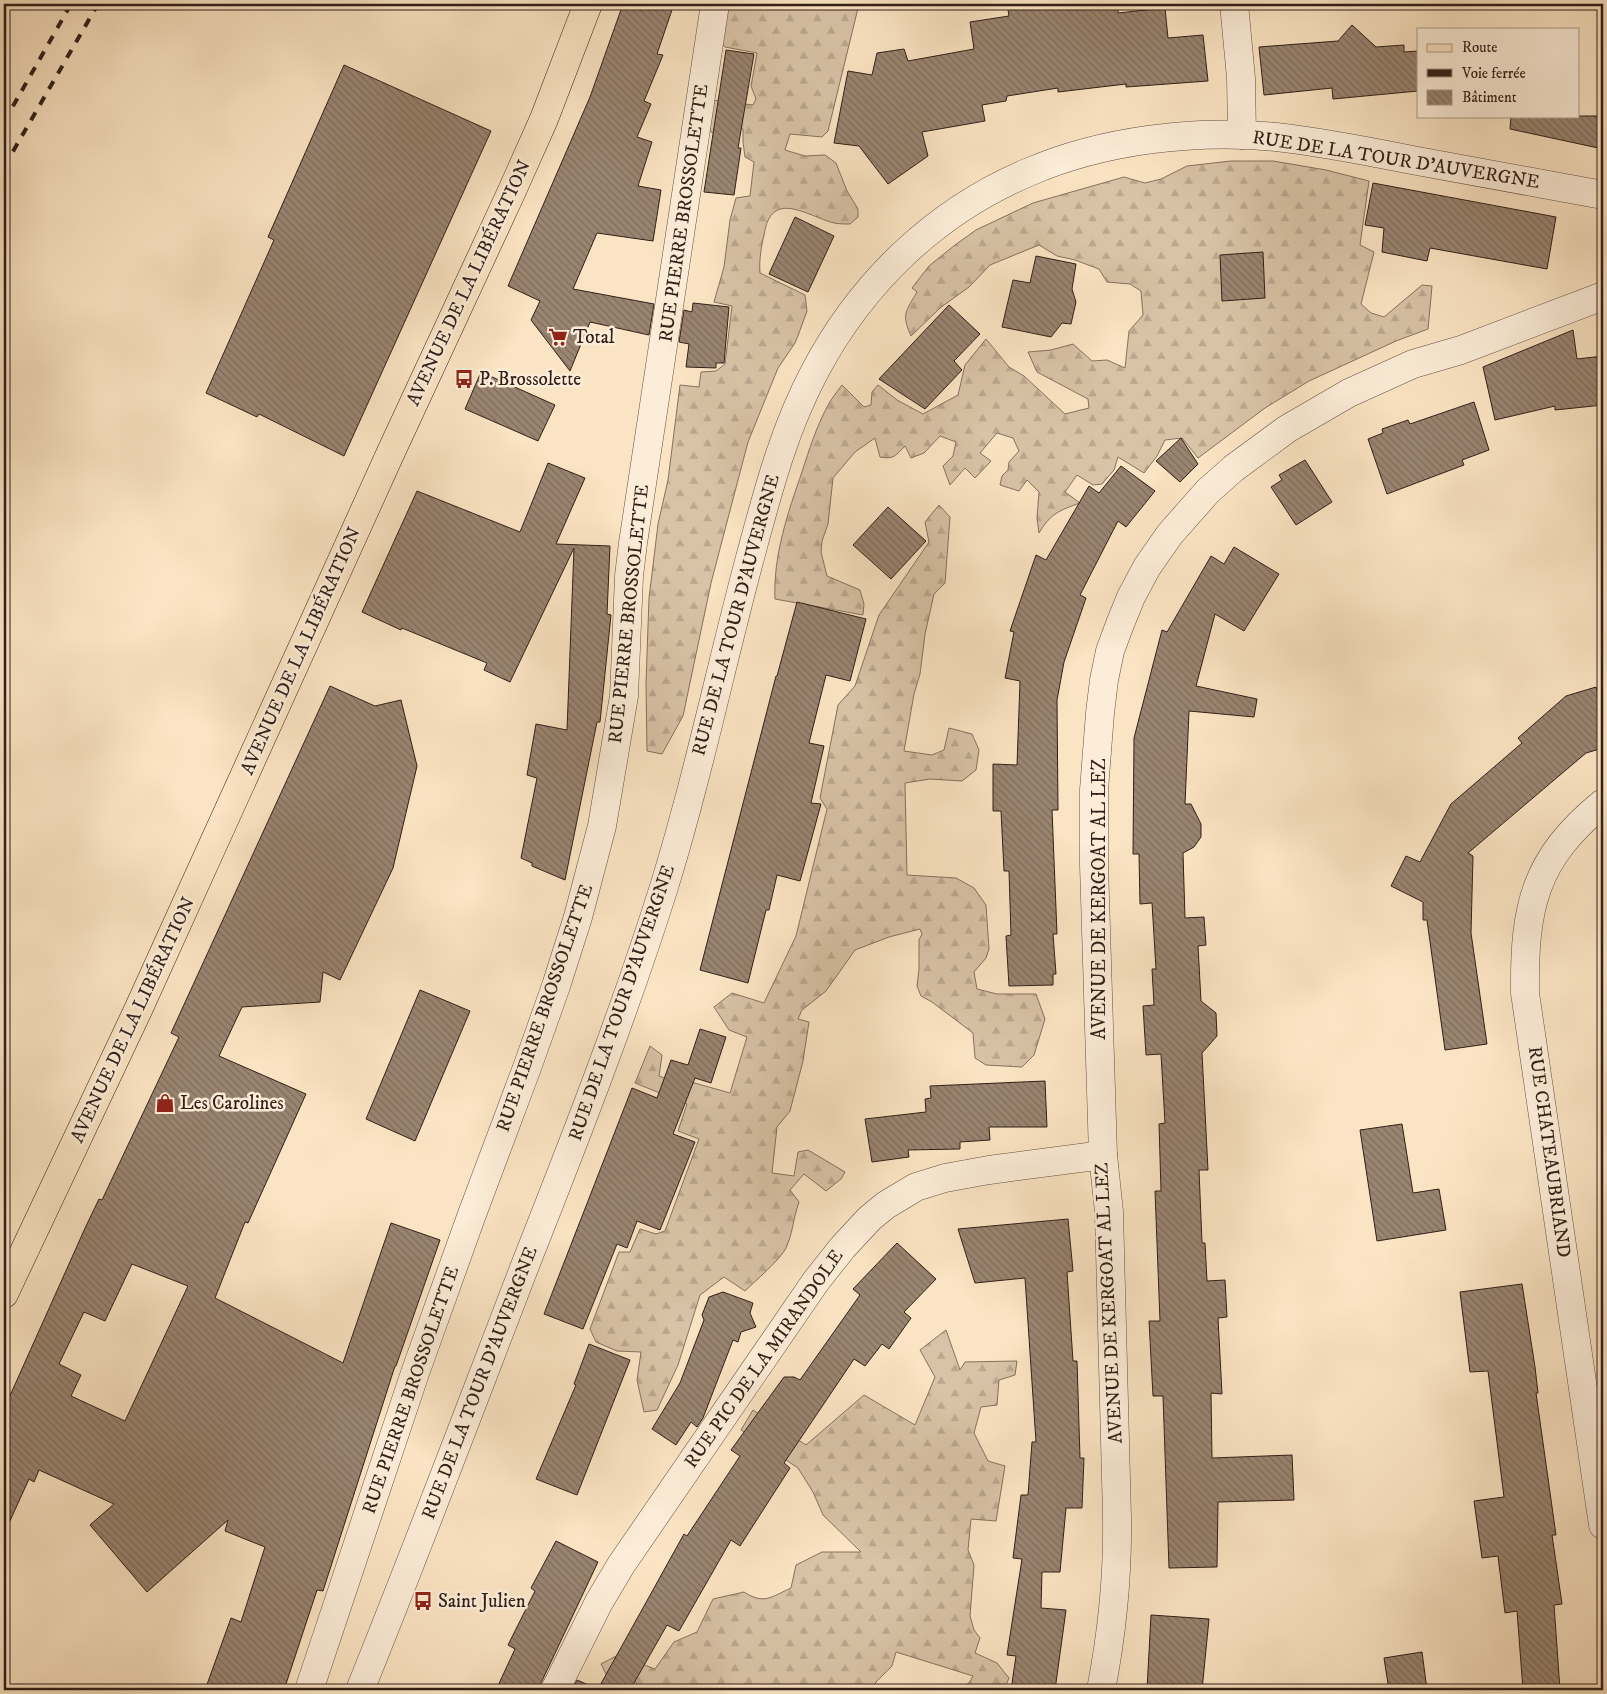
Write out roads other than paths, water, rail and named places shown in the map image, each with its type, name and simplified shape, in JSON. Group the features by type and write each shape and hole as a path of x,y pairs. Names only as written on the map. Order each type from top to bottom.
{"main road":[{"name":"AVENUE DE LA LIBÉRATION","path":"4,1294 142,1001 511,192 544,119 588,4"}],"street":[{"name":"RUE PIERRE BROSSOLETTE","path":"309,1690 415,1373 556,986 578,917 596,850 624,696 629,576 715,4"},
{"path":"1234,4 1241,78 1242,135"},
{"name":"RUE DE LA TOUR D'AUVERGNE","path":"360,1690 576,1134 628,994 675,851 758,524 780,450 791,420 817,367 851,312 899,258 942,220 986,193 1027,172 1116,145 1193,136 1242,135 1283,138 1309,141 1603,194"},
{"name":"AVENUE DE KERGOAT AL LEZ","path":"1101,1690 1113,1613 1118,1560 1110,1221 1103,1155 1094,865 1094,790 1100,713 1110,651 1131,597 1147,568 1170,534 1208,491 1234,468 1287,429 1349,393 1404,368 1460,350 1603,296"},
{"name":"RUE CHATEAUBRIAND","path":"1603,803 1564,840 1541,876 1531,906 1526,933 1525,959 1526,993 1603,1525"},
{"name":"RUE PIC DE LA MIRANDOLE","path":"555,1690 599,1602 621,1565 816,1281 870,1218 886,1205 916,1187 945,1178 1018,1165 1103,1155"}],"railway":[{"path":"4,122 71,4"},
{"path":"4,167 98,4"}],"place":[{"name":"Total","path":"558,337"},
{"name":"P. Brossolette","path":"464,379"},
{"name":"Les Carolines","path":"165,1103"},
{"name":"Saint Julien","path":"423,1601"}]}
